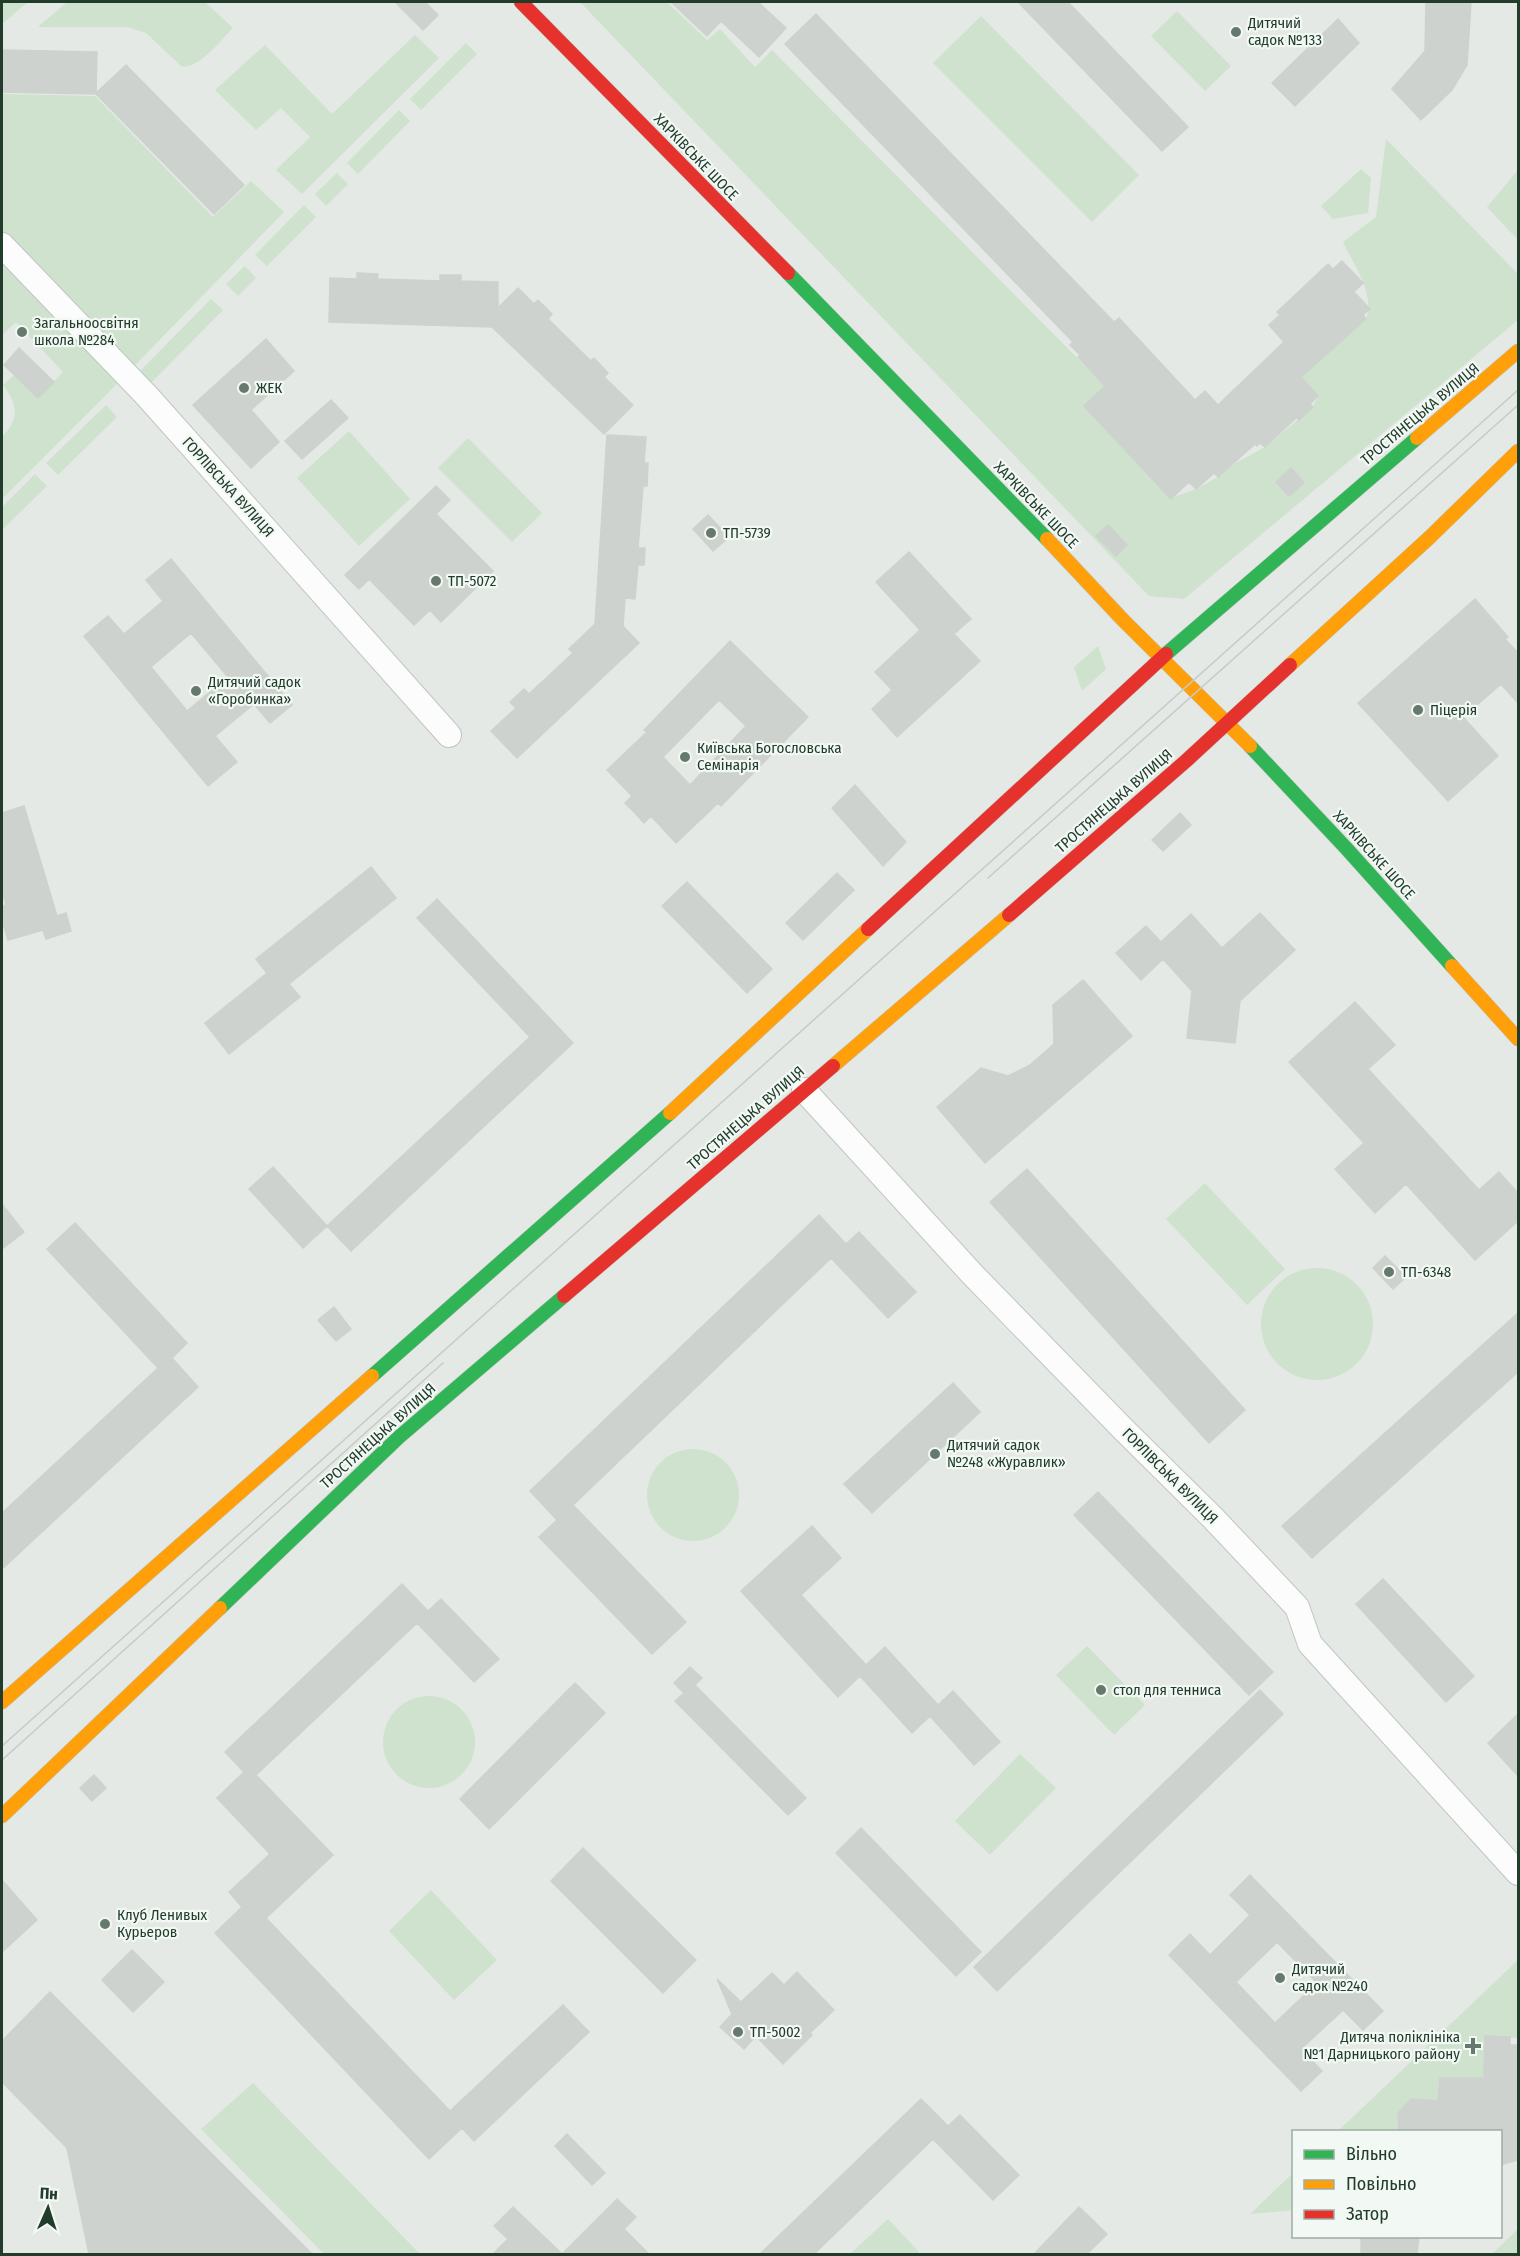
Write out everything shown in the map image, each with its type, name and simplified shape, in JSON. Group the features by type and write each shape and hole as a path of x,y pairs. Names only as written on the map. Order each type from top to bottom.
{"main road":[{"name":"ХАРКІВСЬКЕ ШОСЕ","path":"521,2 1226,722 1346,848 1518,1039"},
{"name":"ТРОСТЯНЕЦЬКА ВУЛИЦЯ","path":"2,1702 705,1082 949,852 1161,658 1518,351"},
{"name":"ТРОСТЯНЕЦЬКА ВУЛИЦЯ","path":"2,1816 399,1437 1037,891 1430,537 1518,451"}],"street":[{"name":"ГОРЛІВСЬКА ВУЛИЦЯ","path":"2,245 147,396 449,735"},
{"name":"ГОРЛІВСЬКА ВУЛИЦЯ","path":"804,1090 973,1275 1213,1518 1297,1607 1310,1644 1518,1873"}],"green space":[{"path":"2,2 28,2 2,24"},
{"path":"67,2 205,2 233,28 202,59 194,64 181,66 146,33 127,27 38,27"},
{"path":"580,2 667,2 707,40 720,29 755,67 772,50 1105,386 1084,406 1171,498 1196,489 1265,447 1313,407 1318,396 1299,375 1366,319 1368,300 1366,290 1343,242 1376,217 1386,139 1518,274 1518,320 1184,599 1149,596"},
{"path":"1177,11 1231,66 1205,91 1151,36"},
{"path":"981,16 1139,175 1092,222 933,63"},
{"path":"415,35 439,58 302,194 276,170 310,137 281,108 256,130 215,90 265,45 332,114"},
{"path":"466,43 477,54 421,110 410,99"},
{"path":"2,94 95,96 213,217 251,181 284,212 2,499 2,437 12,424 15,411 12,399 3,385 14,375 38,398 63,372 16,322 2,335"},
{"path":"399,110 410,121 358,174 347,163"},
{"path":"1361,169 1371,178 1368,213 1333,219 1321,206"},
{"path":"1518,170 1518,240 1487,207"},
{"path":"337,173 348,184 326,206 315,194"},
{"path":"304,205 316,217 267,266 255,255"},
{"path":"245,266 256,278 238,296 226,284"},
{"path":"211,299 223,310 150,384 138,373"},
{"path":"106,405 117,417 58,475 46,463"},
{"path":"349,431 410,499 359,546 297,478"},
{"path":"468,438 542,513 512,542 438,468"},
{"path":"35,474 47,486 2,530 2,507"},
{"path":"1098,646 1106,669 1082,691 1074,667"},
{"path":"1205,1183 1285,1269 1247,1305 1166,1219"},
{"path":"1317,1268 1338,1273 1356,1285 1368,1303 1373,1324 1368,1345 1356,1363 1338,1375 1317,1380 1296,1375 1278,1363 1266,1345 1261,1324 1266,1303 1278,1285 1296,1273"},
{"path":"693,1449 711,1453 726,1462 735,1477 739,1495 735,1513 726,1528 711,1537 693,1541 675,1537 660,1528 651,1513 647,1495 651,1477 660,1462 675,1453"},
{"name":"стол для тенниса","path":"1087,1646 1145,1705 1114,1735 1056,1675"},
{"path":"429,1696 455,1704 467,1716 475,1742 467,1768 455,1780 429,1788 403,1780 391,1768 383,1742 391,1716 403,1704"},
{"path":"1020,1754 1056,1788 990,1855 955,1821"},
{"path":"431,1890 497,1960 454,2000 389,1931"},
{"path":"1518,1960 1518,2038 1485,2036 1484,2078 1441,2078 1438,2101 1411,2100 1399,2130 1339,2130"},
{"path":"253,2083 420,2254 324,2254 201,2129"},
{"path":"1292,2174 1292,2210 1250,2214"},
{"path":"888,2219 919,2252 917,2254 850,2254"},
{"path":"1518,2229 1517,2254 1492,2254"}],"building":[{"path":"395,2 425,2 438,15 423,30"},
{"path":"671,2 758,2 786,28 759,57 721,21 707,36"},
{"path":"1018,2 1068,2 1188,127 1162,151"},
{"path":"1426,2 1471,2 1467,65 1452,90 1421,120 1392,89 1425,51"},
{"path":"816,14 1114,322 1119,318 1195,400 1205,391 1218,405 1284,342 1269,325 1280,315 1277,312 1328,264 1333,269 1342,261 1363,283 1354,292 1370,309 1363,315 1366,319 1301,377 1318,396 1310,404 1313,407 1299,420 1297,417 1265,447 1260,443 1257,446 1255,444 1218,477 1214,473 1196,489 1189,482 1171,499 1084,406 1105,386 1078,357 1080,355 1070,345 1073,342 785,44"},
{"path":"1338,19 1359,43 1295,106 1272,83"},
{"path":"2,50 97,52 96,93 126,65 244,185 214,214 96,94 2,92"},
{"path":"357,273 378,274 377,279 440,281 440,275 461,275 461,281 498,282 498,308 518,288 534,304 538,300 552,314 548,319 591,361 594,358 608,373 604,377 633,405 604,434 492,327 329,322 330,278 357,279"},
{"name":"ЖЕК","path":"266,339 294,371 251,410 279,442 251,468 193,405"},
{"path":"19,348 54,382 38,398 4,365"},
{"path":"331,400 348,418 302,459 285,441"},
{"path":"607,435 646,437 644,463 648,463 647,486 643,486 638,548 645,548 644,565 638,565 635,599 625,598 623,626 639,643 517,758 491,731 516,708 510,702 524,689 529,694 573,653 569,649 595,624"},
{"path":"1291,468 1304,483 1289,496 1276,482"},
{"path":"436,486 450,500 436,514 493,571 441,622 430,610 414,625 369,579 359,589 345,575"},
{"name":"ТП-5739","path":"708,515 729,537 713,551 693,529"},
{"path":"1108,525 1127,545 1116,556 1096,536"},
{"path":"909,552 971,619 954,634 980,661 897,737 872,709 892,690 875,672 920,630 876,582"},
{"path":"171,559 292,705 270,723 254,704 215,736 237,762 208,786 84,636 108,616 124,634 163,601 146,580","holes":["191,633 228,677 187,711 151,667"]},
{"name":"Піцерія","path":"1475,599 1508,637 1505,639 1518,653 1518,703 1501,684 1463,717 1498,756 1448,801 1358,703"},
{"path":"730,641 808,717 721,806 718,803 676,843 651,816 644,823 625,803 632,796 607,770 647,732 644,730","holes":["719,700 746,726 690,785 663,757"]},
{"path":"855,785 906,842 883,866 832,808"},
{"path":"24,806 57,916 66,913 71,931 46,939 43,930 8,940 2,920 2,906 6,905 2,891 2,813"},
{"path":"1180,813 1191,825 1163,851 1152,840"},
{"path":"371,867 396,898 289,984 300,997 229,1054 205,1023 267,973 256,959"},
{"path":"837,873 854,890 803,940 786,923"},
{"path":"687,882 772,969 747,993 662,906"},
{"path":"437,899 573,1043 351,1251 327,1226 530,1037 417,918"},
{"path":"1260,913 1295,950 1240,1001 1235,1043 1187,1038 1192,991 1163,959 1141,980 1116,953 1146,926 1161,942 1191,914 1222,948"},
{"path":"1083,980 1132,1036 985,1163 937,1107 981,1068 1008,1076 1030,1065 1054,1044 1053,1005"},
{"path":"1355,1002 1395,1045 1368,1069 1479,1190 1499,1172 1518,1193 1518,1221 1475,1260 1406,1184 1375,1213 1335,1169 1364,1143 1289,1062"},
{"path":"273,1167 327,1226 303,1248 249,1189"},
{"path":"1027,1169 1245,1410 1209,1443 990,1202"},
{"path":"2,1204 24,1232 2,1249"},
{"path":"819,1215 846,1244 859,1232 916,1292 888,1318 831,1258 573,1505 686,1622 652,1654 539,1537 557,1520 530,1491"},
{"path":"75,1223 187,1343 172,1358 198,1387 2,1569 2,1513 158,1368 47,1249"},
{"name":"ТП-6348","path":"1385,1256 1406,1277 1393,1289 1373,1268"},
{"path":"334,1307 351,1329 336,1341 318,1320"},
{"path":"1518,1313 1518,1372 1312,1558 1282,1526"},
{"path":"953,1383 980,1412 872,1513 844,1484"},
{"path":"1098,1492 1273,1672 1249,1695 1074,1515"},
{"path":"812,1526 841,1558 801,1595 866,1665 885,1647 938,1705 953,1691 1000,1742 974,1765 930,1716 912,1733 860,1676 838,1697 741,1591"},
{"path":"1383,1579 1474,1676 1446,1702 1356,1604"},
{"path":"402,1584 428,1611 441,1599 499,1659 474,1682 417,1623 256,1775 333,1855 266,1918 450,2111 563,2005 589,2032 474,2141 462,2128 429,2159 215,1933 242,1907 229,1892 270,1854 217,1798 244,1772 225,1752"},
{"path":"690,1667 702,1678 695,1685 806,1798 788,1815 675,1701 684,1693 674,1683"},
{"path":"575,1683 605,1713 489,1829 460,1799"},
{"path":"1260,1690 1283,1714 997,1991 974,1967"},
{"path":"1518,1714 1518,1776 1488,1743"},
{"path":"94,1775 106,1788 92,1801 80,1788"},
{"path":"861,1828 981,1952 956,1976 836,1853"},
{"path":"583,1848 696,1960 663,1993 551,1881"},
{"path":"1250,1875 1383,2011 1363,2030 1343,2010 1301,2049 1322,2071 1301,2091 1169,1955 1190,1934 1210,1955 1250,1915 1230,1895","holes":["1277,1942 1317,1983 1275,2023 1236,1982"]},
{"path":"2,1880 37,1920 2,1952"},
{"path":"132,1950 164,1982 133,2012 102,1980"},
{"path":"797,1972 834,2010 783,2064 756,2036 744,2049 720,2027 732,2014 717,1979 741,2002 772,1973 784,1985"},
{"path":"50,1992 312,2254 89,2254 67,2148 2,2082 2,2041"},
{"path":"1485,2036 1510,2037 1510,2045 1518,2045 1518,2160 1502,2164 1502,2130 1399,2130 1398,2113 1411,2099 1438,2101 1440,2078 1484,2078"},
{"path":"921,2099 948,2126 960,2115 1019,2175 993,2200 933,2139 814,2254 760,2254"},
{"path":"567,2134 605,2173 592,2185 555,2146"},
{"path":"617,2199 636,2217 624,2229 649,2254 562,2254"},
{"path":"513,2207 562,2254 493,2254 508,2239 494,2226"},
{"path":"1079,2207 1107,2234 1087,2254 1034,2254"},
{"path":"1361,2238 1419,2238 1417,2254 1361,2254"}],"tram line":[{"path":"2,1746 1518,390"},
{"path":"988,878 1518,405"},
{"path":"2,1760 443,1363"}],"traffic: fast":[{"path":"788,273 1047,539"},
{"path":"1166,654 1417,438"},
{"path":"1250,746 1452,966"},
{"path":"372,1376 670,1113"},
{"path":"220,1608 399,1437 564,1296"}],"traffic: slow":[{"path":"1417,438 1518,351"},
{"path":"1290,665 1430,537 1518,451"},
{"path":"1047,539 1123,620 1250,746"},
{"path":"833,1066 1009,915"},
{"path":"670,1113 868,929"},
{"path":"1452,966 1518,1039"},
{"path":"2,1702 372,1376"},
{"path":"2,1816 220,1608"}],"traffic: jam":[{"path":"521,2 788,273"},
{"path":"868,929 1166,654"},
{"path":"1009,915 1187,760 1290,665"},
{"path":"564,1296 833,1066"}],"place":[{"name":"Дитячий садок №133","path":"1236,32"},
{"name":"Загальноосвітня школа №284","path":"22,332"},
{"name":"ЖЕК","path":"244,388"},
{"name":"ТП-5739","path":"711,533"},
{"name":"ТП-5072","path":"436,581"},
{"name":"Дитячий садок «Горобинка»","path":"196,691"},
{"name":"Піцерія","path":"1418,710"},
{"name":"Київська Богословська Семінарія","path":"685,757"},
{"name":"ТП-6348","path":"1389,1272"},
{"name":"Дитячий садок №248 «Журавлик»","path":"935,1454"},
{"name":"стол для тенниса","path":"1101,1690"},
{"name":"Клуб Ленивых Курьеров","path":"105,1924"},
{"name":"Дитячий садок №240","path":"1280,1978"},
{"name":"ТП-5002","path":"738,2032"},
{"name":"Дитяча поліклініка №1 Дарницького району","path":"1473,2046"}]}
